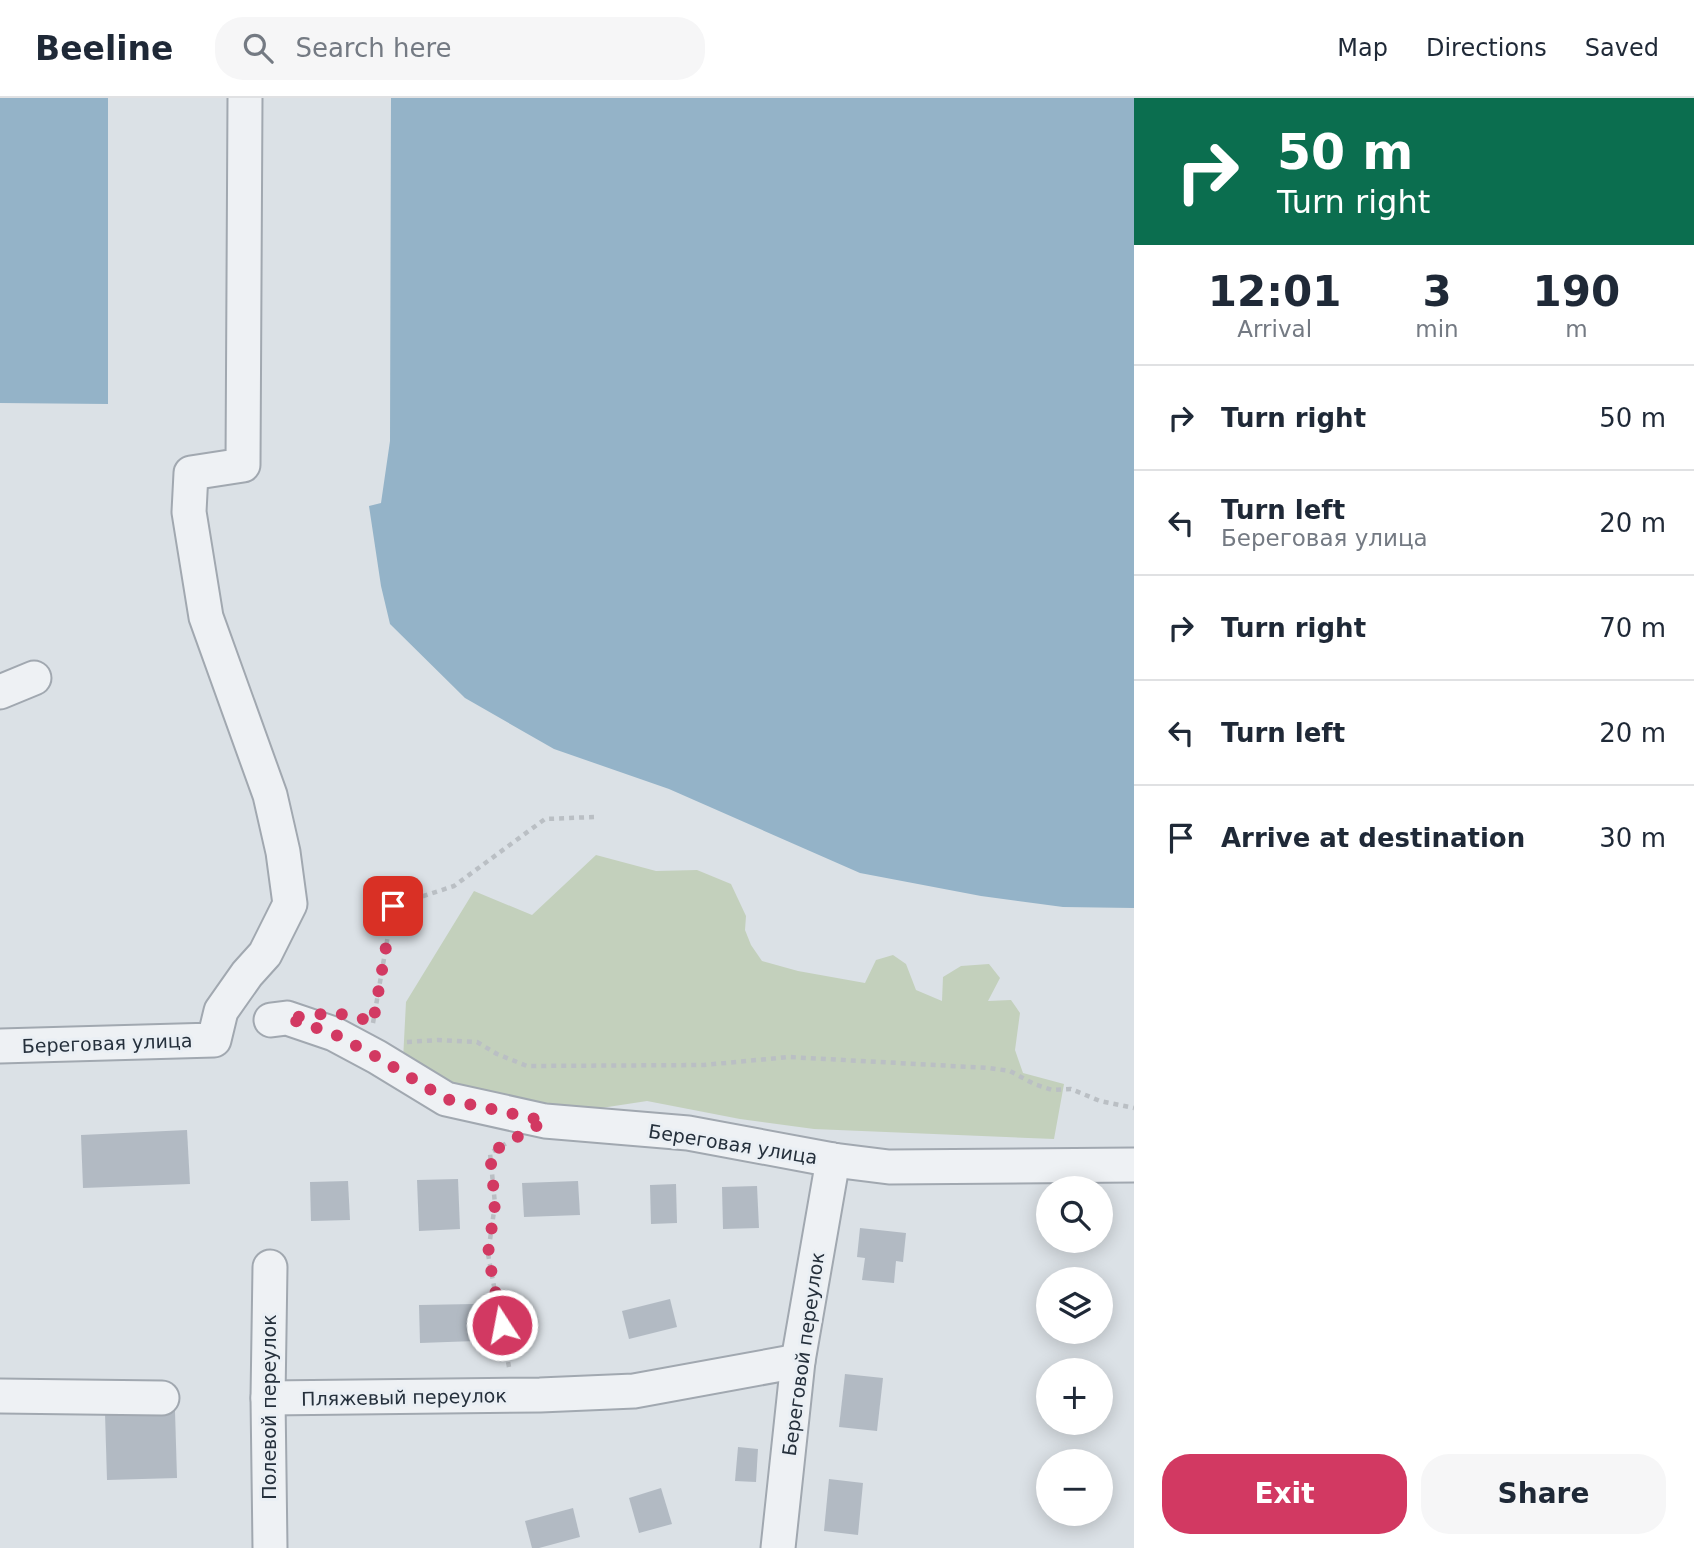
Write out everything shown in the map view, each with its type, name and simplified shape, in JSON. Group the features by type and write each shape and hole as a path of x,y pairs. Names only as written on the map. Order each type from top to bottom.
{"street":[{"name":"Береговая улица","path":"0,1046 214,1040 221,1011 265,954 290,904 283,852 270,795 206,618 189,512 191,473 243,465 245,98"},
{"path":"0,692 34,678"},
{"name":"Береговая улица","path":"271,1020 287,1018 334,1034 446,1099 545,1121 688,1133 833,1160 889,1167 1134,1165"},
{"name":"Береговой переулок","path":"778,1548 798,1361 833,1160"},
{"name":"Полевой переулок","path":"270,1267 270,1548"},
{"name":"Пляжевый переулок","path":"268,1398 634,1391 798,1361"},
{"path":"0,1396 162,1398"}],"path":[{"path":"373,1023 393,906 454,886 545,819 594,817"},
{"path":"365,1020 373,1023 379,1031"},
{"path":"404,1043 438,1040 477,1042 497,1054 527,1066 704,1065 789,1057 989,1068 1010,1071 1052,1090 1071,1089 1100,1101 1134,1108"},
{"path":"527,1395 488,1254 495,1204 490,1153 545,1121"}],"green space":[{"path":"596,855 656,871 697,870 731,884 746,916 745,930 751,945 762,961 798,971 865,983 876,960 893,955 906,964 916,990 942,1001 943,977 961,966 989,964 1000,978 988,1001 1011,1000 1020,1013 1015,1050 1023,1073 1064,1084 1054,1139 814,1129 740,1119 647,1101 575,1112 454,1085 403,1060 406,1002 474,891 532,915"}],"water":[{"path":"0,98 108,98 108,404 0,403"},
{"path":"391,98 1134,98 1134,908 1063,907 981,896 860,873 669,789 554,749 465,698 390,624 381,586 369,506 381,503 390,441"}],"building":[{"path":"187,1130 190,1184 83,1188 81,1135"},
{"path":"458,1179 460,1229 419,1231 417,1180"},
{"path":"348,1181 350,1220 311,1221 310,1182"},
{"path":"578,1181 580,1215 524,1217 522,1183"},
{"path":"676,1184 677,1223 651,1224 650,1185"},
{"path":"757,1186 759,1228 723,1229 722,1187"},
{"path":"860,1228 906,1233 903,1262 896,1261 894,1283 862,1280 865,1258 857,1257"},
{"path":"670,1299 677,1327 629,1339 622,1311"},
{"path":"474,1304 475,1341 420,1343 419,1305"},
{"path":"845,1374 883,1378 877,1431 839,1427"},
{"path":"175,1411 177,1478 107,1480 105,1413"},
{"path":"738,1447 758,1449 756,1482 735,1481"},
{"path":"829,1479 863,1483 858,1535 824,1531"},
{"path":"661,1488 672,1524 639,1533 629,1498"},
{"path":"573,1508 580,1537 532,1548 525,1521"}],"route":[{"path":"393,906 373,1023 357,1016 337,1013 287,1018 334,1034 446,1099 545,1121 490,1153 495,1204 488,1254 502,1325"}]}
